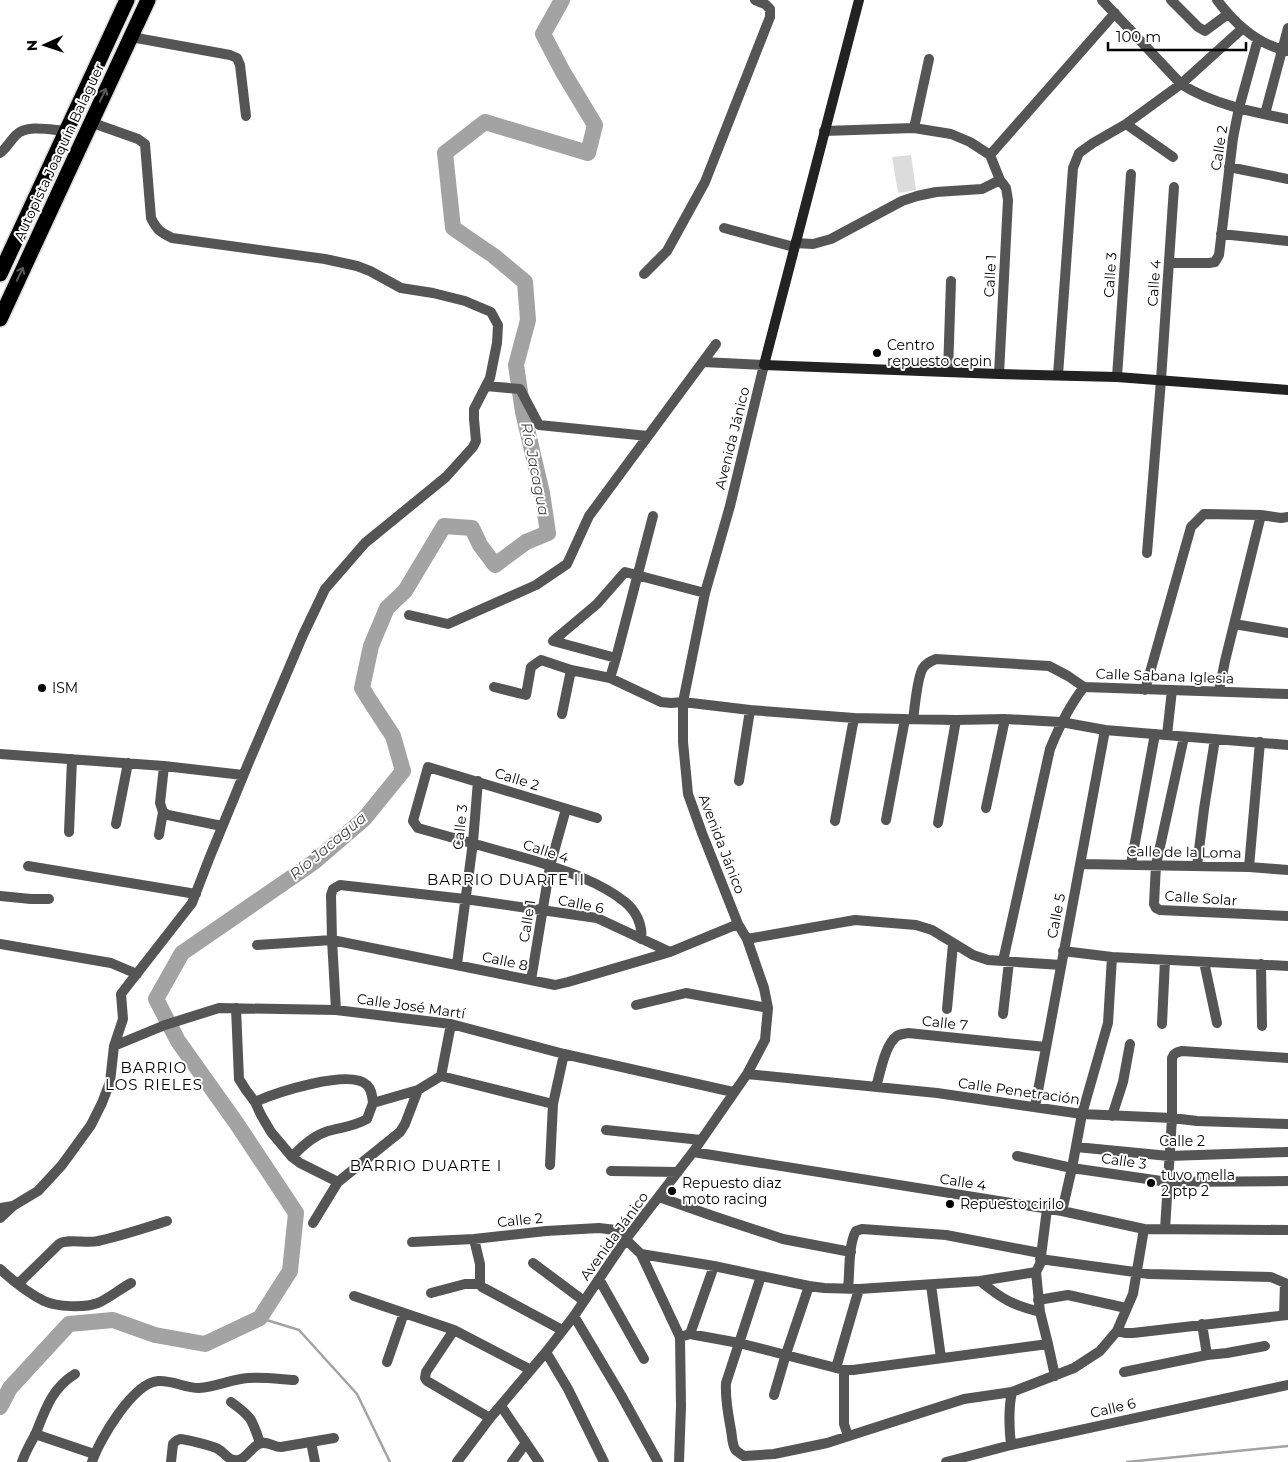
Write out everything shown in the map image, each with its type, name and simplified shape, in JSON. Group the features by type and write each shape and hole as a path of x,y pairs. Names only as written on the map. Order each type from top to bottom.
{"highway":[{"name":"Autopista Joaquín Balaguer","path":"0,274 127,0"},
{"name":"Autopista Joaquín Balaguer","path":"0,318 148,0"}],"main road":[{"name":"Avenida Jánico","path":"764,365 860,0"},
{"path":"764,365 1117,377 1288,390"}],"street":[{"path":"644,274 666,251 705,182 770,17 770,9 765,4 755,0"},
{"path":"1102,0 1181,84 1207,99 1288,119"},
{"path":"1171,0 1198,27 1205,31 1228,14"},
{"path":"1217,0 1228,14 1258,40 1285,50"},
{"path":"824,131 914,128 932,130 951,134 970,142 990,155 1115,13"},
{"path":"1058,376 1073,168 1078,153 1126,124 1181,84 1243,28"},
{"path":"1265,114 1285,50 1288,28"},
{"path":"130,37 230,54 237,58 240,65 246,116"},
{"name":"Calle 2","path":"1169,263 1216,262 1219,255 1229,166 1239,108 1258,40"},
{"path":"914,128 929,59"},
{"path":"0,1218 13,1206 38,1191 62,1165 91,1125 110,1082 114,1046 123,1019 121,994 192,903 302,635 325,589 365,543 446,477 474,447 476,441 474,408 490,378 498,325 491,312 457,299 401,288 357,266 325,259 172,238 156,228 151,218 145,144 138,139 90,122"},
{"path":"1126,124 1173,157"},
{"path":"0,153 16,134 24,130 66,131"},
{"name":"Calle 1","path":"990,155 1000,180 1006,188 1008,200 999,374"},
{"path":"1229,166 1288,179"},
{"name":"Calle 3","path":"1117,377 1131,174"},
{"path":"724,228 795,245 813,244 831,238 902,201 936,192 982,189 1000,180"},
{"name":"Calle 4","path":"1161,380 1174,187"},
{"path":"1221,234 1288,241"},
{"path":"948,372 951,281"},
{"path":"409,615 448,624 536,585 567,564 589,516 716,344"},
{"path":"703,362 764,365"},
{"name":"Avenida Jánico","path":"457,1462 490,1418 574,1316 626,1239 693,1152 747,1074 765,1040 768,1008 764,988 747,939 738,924 688,794 683,742 683,702 705,593 730,506 764,365"},
{"path":"1147,553 1161,380"},
{"path":"486,386 520,389 539,425 648,436"},
{"path":"1145,690 1191,527 1204,514 1261,515 1288,518"},
{"path":"1219,691 1261,515"},
{"path":"610,678 653,516"},
{"path":"616,658 553,641 596,604 625,572 705,593"},
{"path":"1234,624 1288,633"},
{"name":"Calle Sabana Iglesia","path":"886,820 920,676 928,662 936,659 1049,666 1084,687 1288,694"},
{"path":"494,687 526,695 531,667 541,660 571,670 610,678 661,702 683,702 750,710 854,718 1005,719 1061,722 1105,730 1288,745"},
{"path":"562,714 571,670"},
{"path":"1003,1014 1006,962 1050,749 1061,722 1084,687"},
{"path":"1167,735 1172,690"},
{"path":"739,781 750,710"},
{"path":"835,821 854,718"},
{"path":"986,808 1005,719"},
{"path":"938,823 956,720"},
{"name":"Calle 5","path":"1035,1107 1105,730"},
{"path":"1131,864 1155,734"},
{"name":"Calle Solar","path":"1184,737 1156,864 1154,904 1156,908 1160,910 1288,916"},
{"path":"1197,866 1215,738"},
{"path":"1249,866 1260,742"},
{"path":"0,754 164,766 243,775"},
{"path":"69,832 72,759"},
{"path":"116,824 128,763"},
{"path":"159,835 163,812 160,803 164,766"},
{"name":"Calle 2","path":"414,825 414,814 428,768 478,781 597,818"},
{"name":"Calle 3","path":"457,964 478,781"},
{"name":"Calle 1","path":"531,980 550,866 566,808"},
{"path":"163,812 168,815 222,826"},
{"name":"Calle 4","path":"414,825 418,828 472,842 583,878 626,902 636,914 641,925 641,939"},
{"name":"Calle de la Loma","path":"1080,864 1249,866 1288,870"},
{"path":"28,866 196,894"},
{"name":"Calle 6","path":"332,940 331,895 333,889 340,885 465,899 597,918 670,952"},
{"path":"0,896 49,899"},
{"path":"747,939 855,920 916,925 932,930 973,955 988,960 1061,965"},
{"name":"Calle 8","path":"258,945 332,940 555,985 670,952 738,924"},
{"path":"332,940 336,1010"},
{"path":"0,944 111,963 137,974"},
{"path":"947,1008 953,944"},
{"path":"1063,951 1112,958 1288,966"},
{"path":"1062,1211 1082,1114 1108,1023 1112,958"},
{"path":"1162,1024 1165,960"},
{"path":"1204,962 1217,1023"},
{"path":"1261,964 1262,1026"},
{"path":"636,1005 686,993 768,1008"},
{"name":"Calle José Martí","path":"114,1046 178,1020 219,1008 336,1010 451,1024 564,1054 733,1092"},
{"path":"236,1008 239,1078 246,1090 272,1132 292,1156 300,1163 338,1182"},
{"path":"441,1076 451,1024"},
{"name":"Calle 7","path":"876,1087 887,1050 898,1035 908,1033 1046,1047"},
{"path":"1112,1116 1123,1082 1130,1044"},
{"name":"Calle 2","path":"1172,1118 1172,1058 1177,1052 1288,1058"},
{"path":"550,1164 553,1104 564,1054"},
{"name":"Calle Penetración","path":"747,1074 937,1093 1082,1114 1288,1124"},
{"path":"372,1103 418,1090 441,1076 553,1104"},
{"path":"255,1102 281,1092 336,1079 354,1079 366,1083 371,1091 372,1103 366,1120 356,1125 326,1131 301,1147 292,1156"},
{"path":"313,1223 338,1182 400,1132 418,1090"},
{"path":"1165,1229 1172,1118"},
{"path":"606,1130 701,1140"},
{"name":"Calle 2","path":"1076,1147 1169,1156 1288,1152"},
{"name":"Calle 4","path":"693,1152 1062,1211 1144,1229 1288,1230"},
{"name":"Calle 3","path":"1017,1156 1072,1168 1168,1182 1288,1181"},
{"path":"611,1171 678,1172"},
{"path":"659,1197 784,1239 851,1252"},
{"path":"0,1208 13,1206"},
{"path":"1047,1209 1036,1272 1040,1312 1055,1376"},
{"path":"18,1284 63,1241 85,1243 98,1241 167,1221"},
{"name":"Calle 2","path":"412,1242 474,1239 546,1231 599,1228 616,1230 641,1254 685,1335"},
{"path":"848,1288 854,1235 856,1231 862,1229 946,1235 1040,1256 1137,1273 1271,1277 1287,1281 1286,1315 1133,1333 1117,1331"},
{"path":"761,1276 726,1383 725,1394 733,1442 735,1448 744,1456 774,1454 827,1443 964,1398 1012,1392 1074,1368 1100,1351 1117,1331 1133,1294 1144,1229"},
{"path":"474,1239 480,1264 480,1284"},
{"path":"641,1254 714,1266 824,1288 859,1289 980,1281 1036,1272"},
{"path":"533,1263 584,1301"},
{"path":"679,1462 685,1335 714,1266"},
{"path":"0,1269 45,1302 78,1307 97,1303 131,1283"},
{"path":"598,1279 644,1359"},
{"path":"980,1281 999,1297 1018,1306 1040,1312"},
{"path":"430,1293 465,1284 480,1284 562,1330"},
{"path":"931,1284 941,1358"},
{"path":"774,1395 809,1286"},
{"path":"848,1436 844,1424 840,1369 859,1289"},
{"path":"1038,1300 1068,1295 1126,1308"},
{"path":"354,1296 454,1330 531,1370"},
{"path":"387,1362 404,1313"},
{"path":"574,1316 658,1462"},
{"path":"1202,1324 1207,1355"},
{"path":"454,1330 426,1372 425,1378 427,1381 490,1418"},
{"path":"685,1335 739,1343 840,1369 1048,1344"},
{"path":"1124,1372 1207,1355 1265,1346"},
{"path":"546,1352 568,1389 604,1462"},
{"path":"22,1462 47,1404 55,1391 75,1374"},
{"path":"35,1434 93,1458 110,1425 145,1385 156,1381 198,1388 250,1378 294,1380"},
{"name":"Calle 6","path":"946,1462 1011,1445 1288,1384"},
{"path":"1011,1445 1009,1404 1012,1392"},
{"path":"232,1402 248,1414 260,1443"},
{"path":"501,1406 539,1462"},
{"path":"171,1462 173,1444 179,1440 218,1448 230,1459 236,1461 242,1459 260,1443 266,1442 277,1447 334,1438"},
{"path":"311,1442 315,1462"},
{"path":"512,1462 526,1443"}],"shaded area":[{"path":"911,155 916,190 898,193 892,157"}],"waterway":[{"name":"Río Jacagua","path":"0,1407 10,1388 69,1324 113,1320 155,1335 205,1344 260,1318 290,1271 296,1213 237,1124 178,1041 156,999 182,953 314,862 364,819 403,771 393,736 362,688 371,646 387,608 405,591 444,526 472,528 480,545 495,565 526,542 548,533 542,493 523,412 516,365 528,320 525,282 494,256 453,228 445,153 485,122 588,153 595,125 543,34 562,0"},
{"path":"260,1318 299,1330 357,1394 390,1462"},
{"path":"1127,1462 1288,1446"}],"place":[{"name":"Centro repuesto cepin","path":"877,353"},
{"name":"ISM","path":"42,688"},
{"name":"tuvo mella 2 ptp 2","path":"1151,1183"},
{"name":"Repuesto diaz moto racing","path":"672,1191"},
{"name":"Repuesto cirilo","path":"950,1204"}],"district":[{"name":"BARRIO DUARTE II","path":"506,880"},
{"name":"BARRIO LOS RIELES","path":"154,1076"},
{"name":"BARRIO DUARTE I","path":"426,1166"}]}
